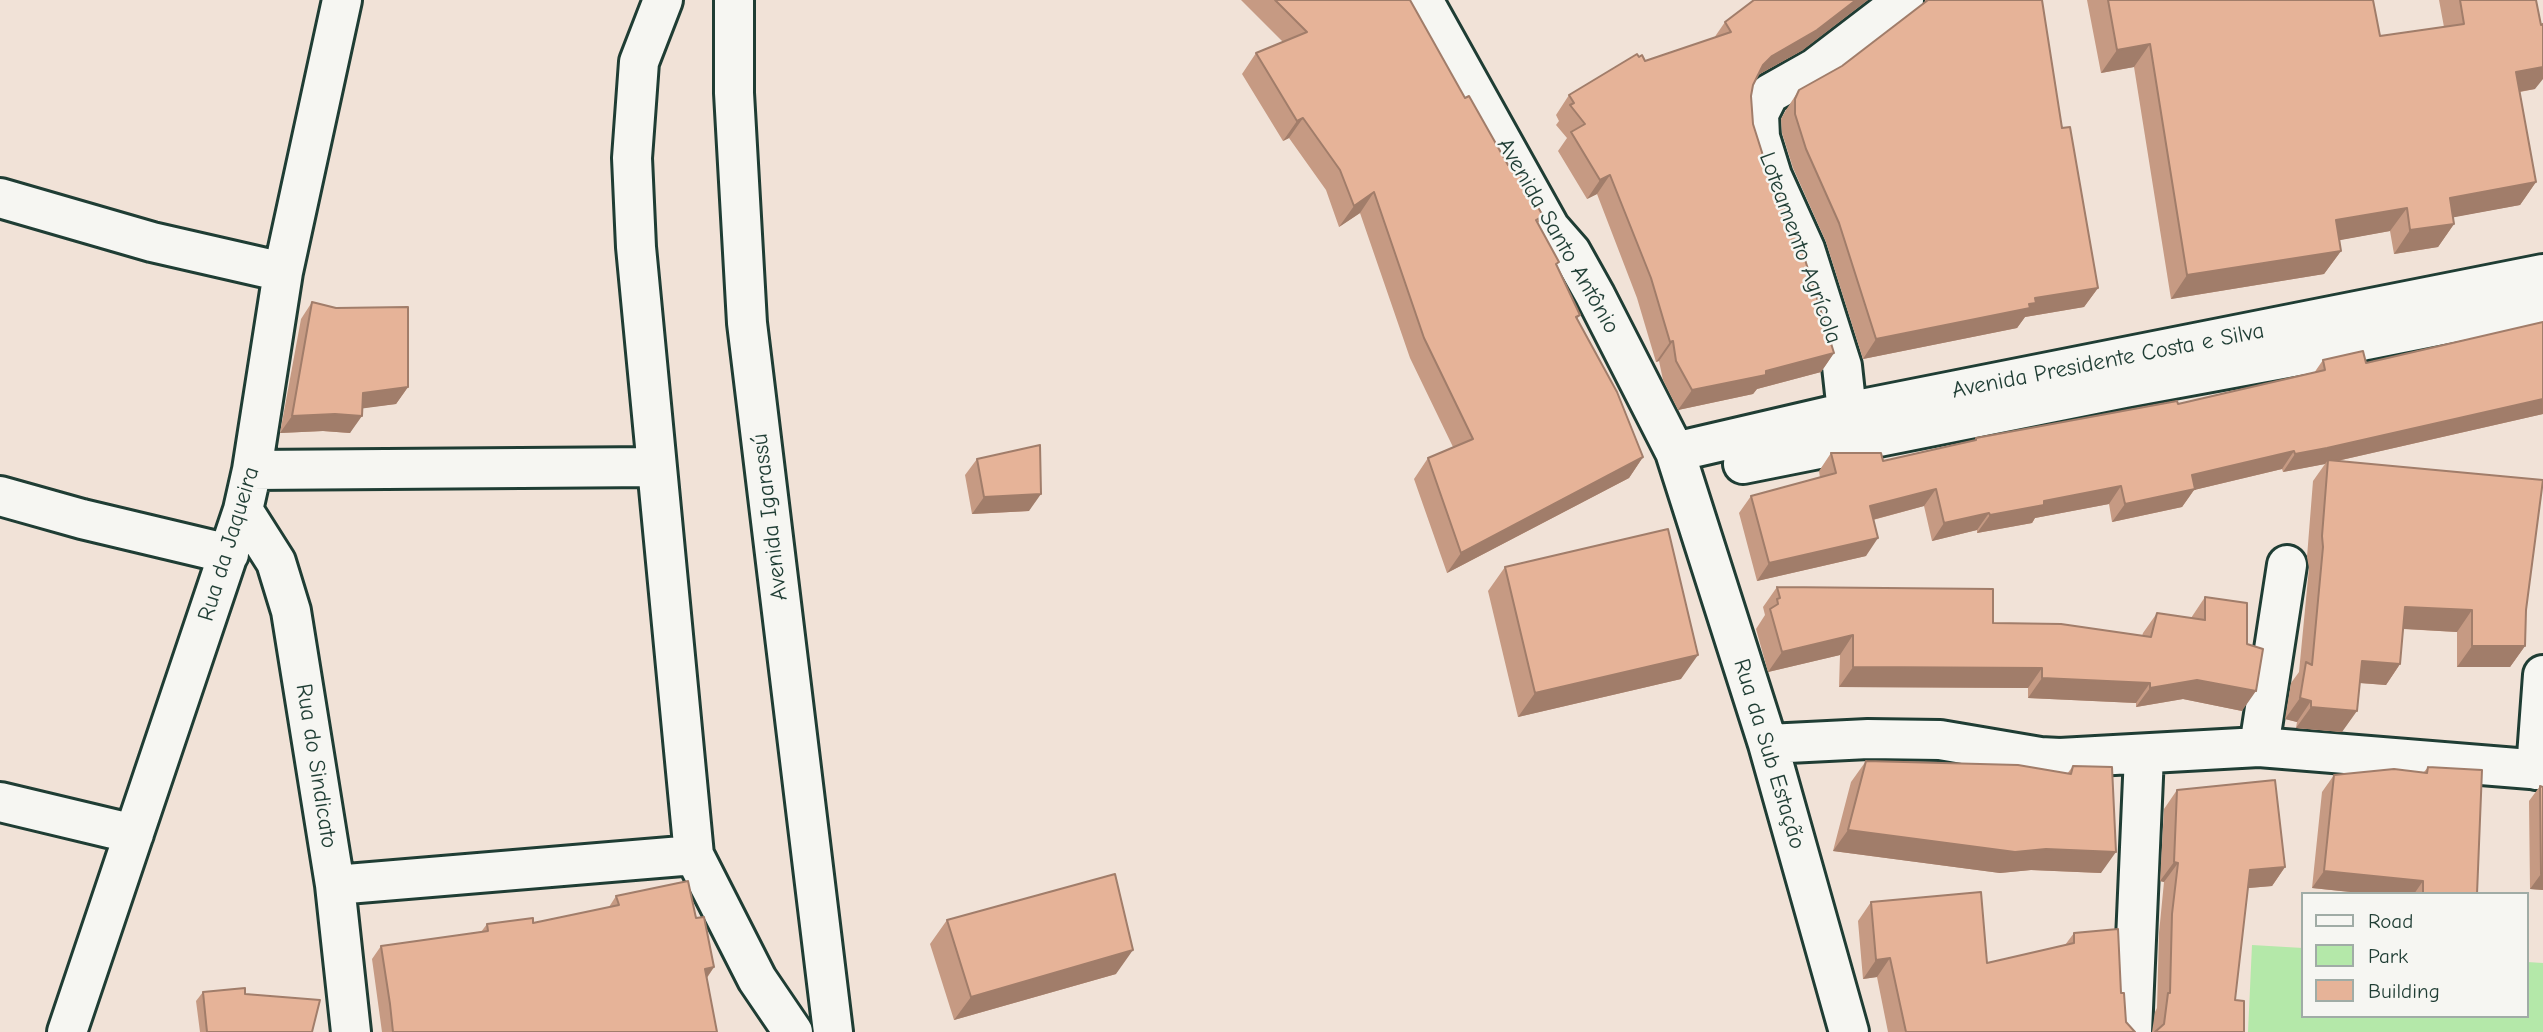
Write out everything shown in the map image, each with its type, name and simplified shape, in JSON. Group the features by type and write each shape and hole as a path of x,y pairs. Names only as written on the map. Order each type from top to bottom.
{"street":[{"name":"Rua da Jaqueira","path":"67,1032 243,510 253,470 283,272 342,0"},
{"path":"663,0 639,62 632,158 635,247 694,855 757,979 793,1032"},
{"name":"Avenida Igarassú","path":"734,0 734,93 747,323 834,1032"},
{"name":"Avenida Santo Antônio","path":"1423,0 1550,228 1571,253 1595,295 1679,465"},
{"name":"Loteamento Agrícola","path":"1847,427 1842,366 1805,248 1772,176 1760,137 1759,114 1769,94 1815,68 1904,0"},
{"path":"0,198 152,242 283,272"},
{"name":"Avenida Presidente Costa e Silva","path":"1679,465 1793,452 1847,427 2325,351 2362,326 2543,274"},
{"name":"Avenida Presidente Costa e Silva","path":"2362,326 2543,305"},
{"name":"Rua da Sub Estação","path":"1679,465 1768,744 1849,1032"},
{"path":"253,470 655,467"},
{"path":"0,496 82,519 229,554"},
{"name":"Rua do Sindicato","path":"243,510 276,562 291,611 335,886 351,1032"},
{"path":"2259,747 2287,565"},
{"path":"1768,744 1868,739 1940,740 2040,757 2144,755 2259,747 2539,770 2543,675"},
{"path":"2132,1032 2144,755"},
{"path":"0,803 134,834"},
{"path":"335,886 694,855"}],"green space":[{"path":"2252,945 2302,948 2302,1018 2529,1018 2529,962 2543,963 2543,1032 2248,1032"}],"building":[{"path":"1275,0 1410,0 1465,98 1469,96 1508,165 1513,163 1543,216 1536,220 1559,262 1556,264 1580,315 1576,317 1617,392 1643,457 1461,553 1428,458 1473,439 1424,338 1374,192 1354,206 1340,170 1303,118 1297,121 1256,53 1307,32"},
{"path":"1754,0 1856,0 1817,30 1772,56 1763,65 1753,85 1751,96 1753,124 1766,165 1798,237 1834,353 1766,371 1766,375 1692,390 1676,361 1673,341 1670,342 1651,278 1610,175 1600,180 1571,132 1585,124 1570,105 1574,103 1569,95 1637,54 1639,57 1642,55 1645,61 1731,32 1725,22"},
{"path":"1928,0 2042,0 2062,128 2070,127 2098,288 2035,298 2036,303 2029,304 2030,308 1876,339 1839,223 1806,149 1795,114 1795,99 1799,90 1842,66"},
{"path":"2108,0 2373,0 2380,36 2464,24 2460,0 2536,0 2541,25 2543,24 2543,67 2516,72 2536,182 2450,198 2454,224 2410,230 2407,208 2336,220 2341,251 2187,275 2150,44 2117,50"},
{"path":"312,302 336,308 408,307 408,387 363,393 362,416 292,416"},
{"path":"2543,322 2543,399 2327,448 2295,454 2294,451 2192,475 2195,489 2125,504 2121,486 2044,501 2044,505 1944,523 1936,489 1870,506 1878,538 1769,563 1751,496 1836,473 1831,453 1881,453 1883,461 1976,438 2177,401 2178,404 2325,370 2323,360 2363,351 2366,363"},
{"path":"1040,445 1041,494 984,497 977,459"},
{"path":"2328,460 2543,480 2526,610 2525,646 2472,646 2472,610 2405,607 2400,664 2362,661 2357,711 2311,707 2311,701 2300,698 2306,662 2312,665"},
{"path":"1668,529 1698,655 1535,693 1505,567"},
{"path":"1777,587 1993,589 1993,623 2061,624 2151,637 2157,613 2205,620 2205,597 2247,603 2247,644 2263,649 2256,691 2197,680 2150,688 2150,683 2042,678 2042,668 1853,667 1853,635 1782,652 1770,609 1778,604 1777,599 1780,598"},
{"path":"1866,761 2018,765 2071,774 2073,766 2112,767 2116,852 2046,849 2015,852 1848,830"},
{"path":"2428,767 2482,770 2477,892 2423,892 2423,881 2324,871 2334,775 2394,769 2427,773"},
{"path":"2275,780 2285,867 2250,870 2235,1000 2244,1001 2244,1032 2155,1032 2164,1024 2170,993 2172,914 2178,863 2174,862 2177,790"},
{"path":"2540,786 2543,787 2543,874 2541,874"},
{"path":"1115,874 1133,950 971,997 947,920"},
{"path":"688,881 696,918 704,917 714,967 705,969 717,1032 393,1032 381,946 488,931 487,924 533,918 533,923 619,905 616,896"},
{"path":"1981,892 1987,963 2074,943 2074,933 2118,929 2121,993 2124,993 2126,1022 2135,1032 1906,1032 1890,958 1876,960 1871,902"},
{"path":"245,988 245,994 320,1000 312,1032 207,1032 203,992"}]}
